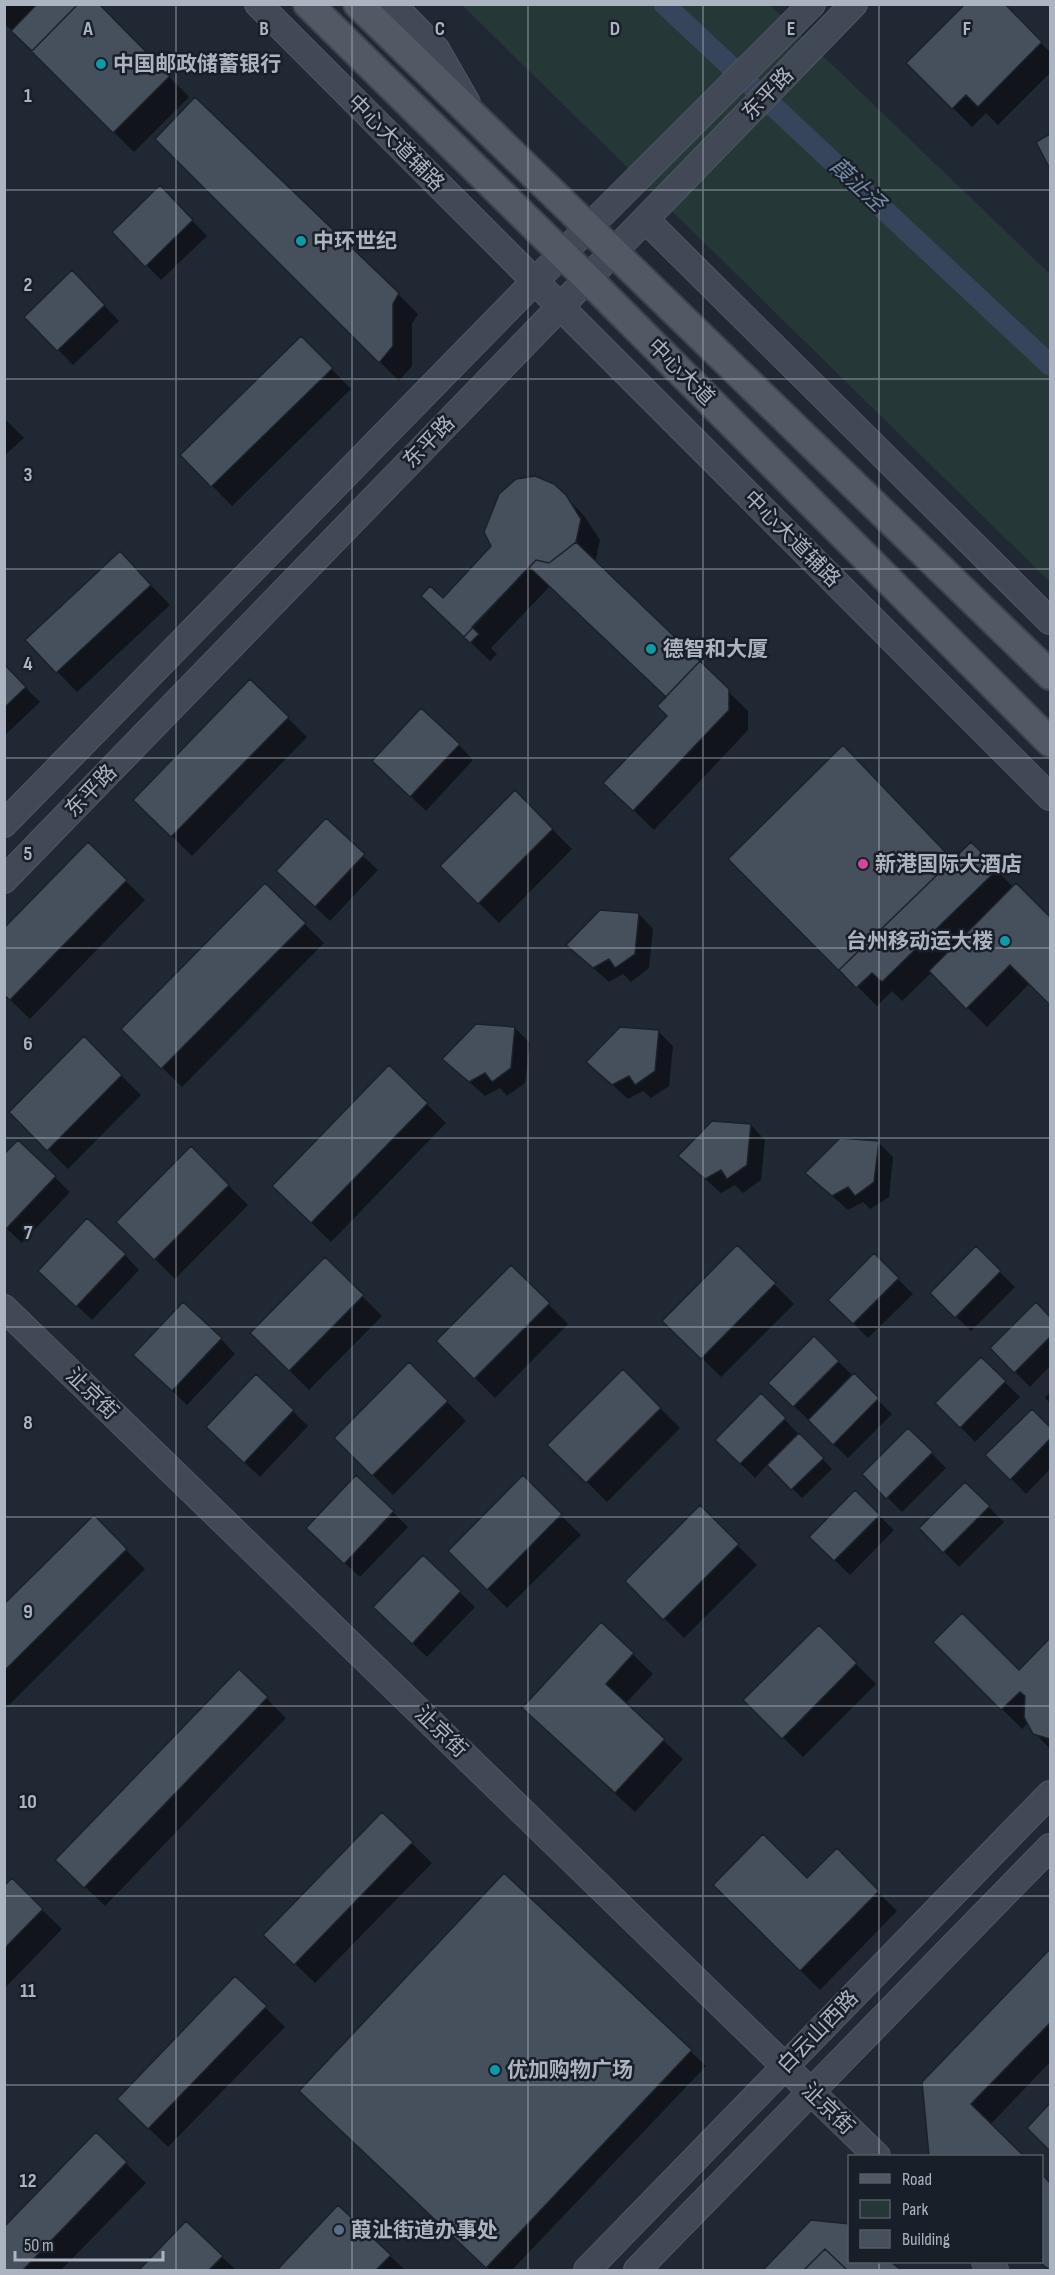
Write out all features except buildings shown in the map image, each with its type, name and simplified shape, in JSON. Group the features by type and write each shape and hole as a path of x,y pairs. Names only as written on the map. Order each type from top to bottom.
{"main road":[{"name":"中心大道辅路","path":"258,4 1050,797"},
{"name":"中心大道","path":"308,4 588,279 1050,742"},
{"name":"中心大道","path":"358,4 477,122 615,252 1050,675"},
{"path":"392,4 436,49 477,122"},
{"name":"东平路","path":"4,824 588,227 812,4"},
{"name":"东平路","path":"4,879 854,4"},
{"path":"588,227 646,220 1050,621"},
{"path":"534,282 588,279"},
{"name":"沚京街","path":"4,1308 875,2155"},
{"name":"白云山西路","path":"586,2271 1050,1794"},
{"name":"白云山西路","path":"637,2271 1050,1847"}],"green space":[{"path":"462,5 770,5 1050,274 1050,582"}],"waterway":[{"name":"葭沚泾","path":"664,4 1050,365"}],"place":[{"name":"中国邮政储蓄银行","path":"101,64"},
{"name":"中环世纪","path":"301,241"},
{"name":"德智和大厦","path":"651,649"},
{"name":"新港国际大酒店","path":"863,864"},
{"name":"台州移动运大楼","path":"1005,941"},
{"name":"优加购物广场","path":"495,2070"},
{"name":"葭沚街道办事处","path":"339,2230"}]}
